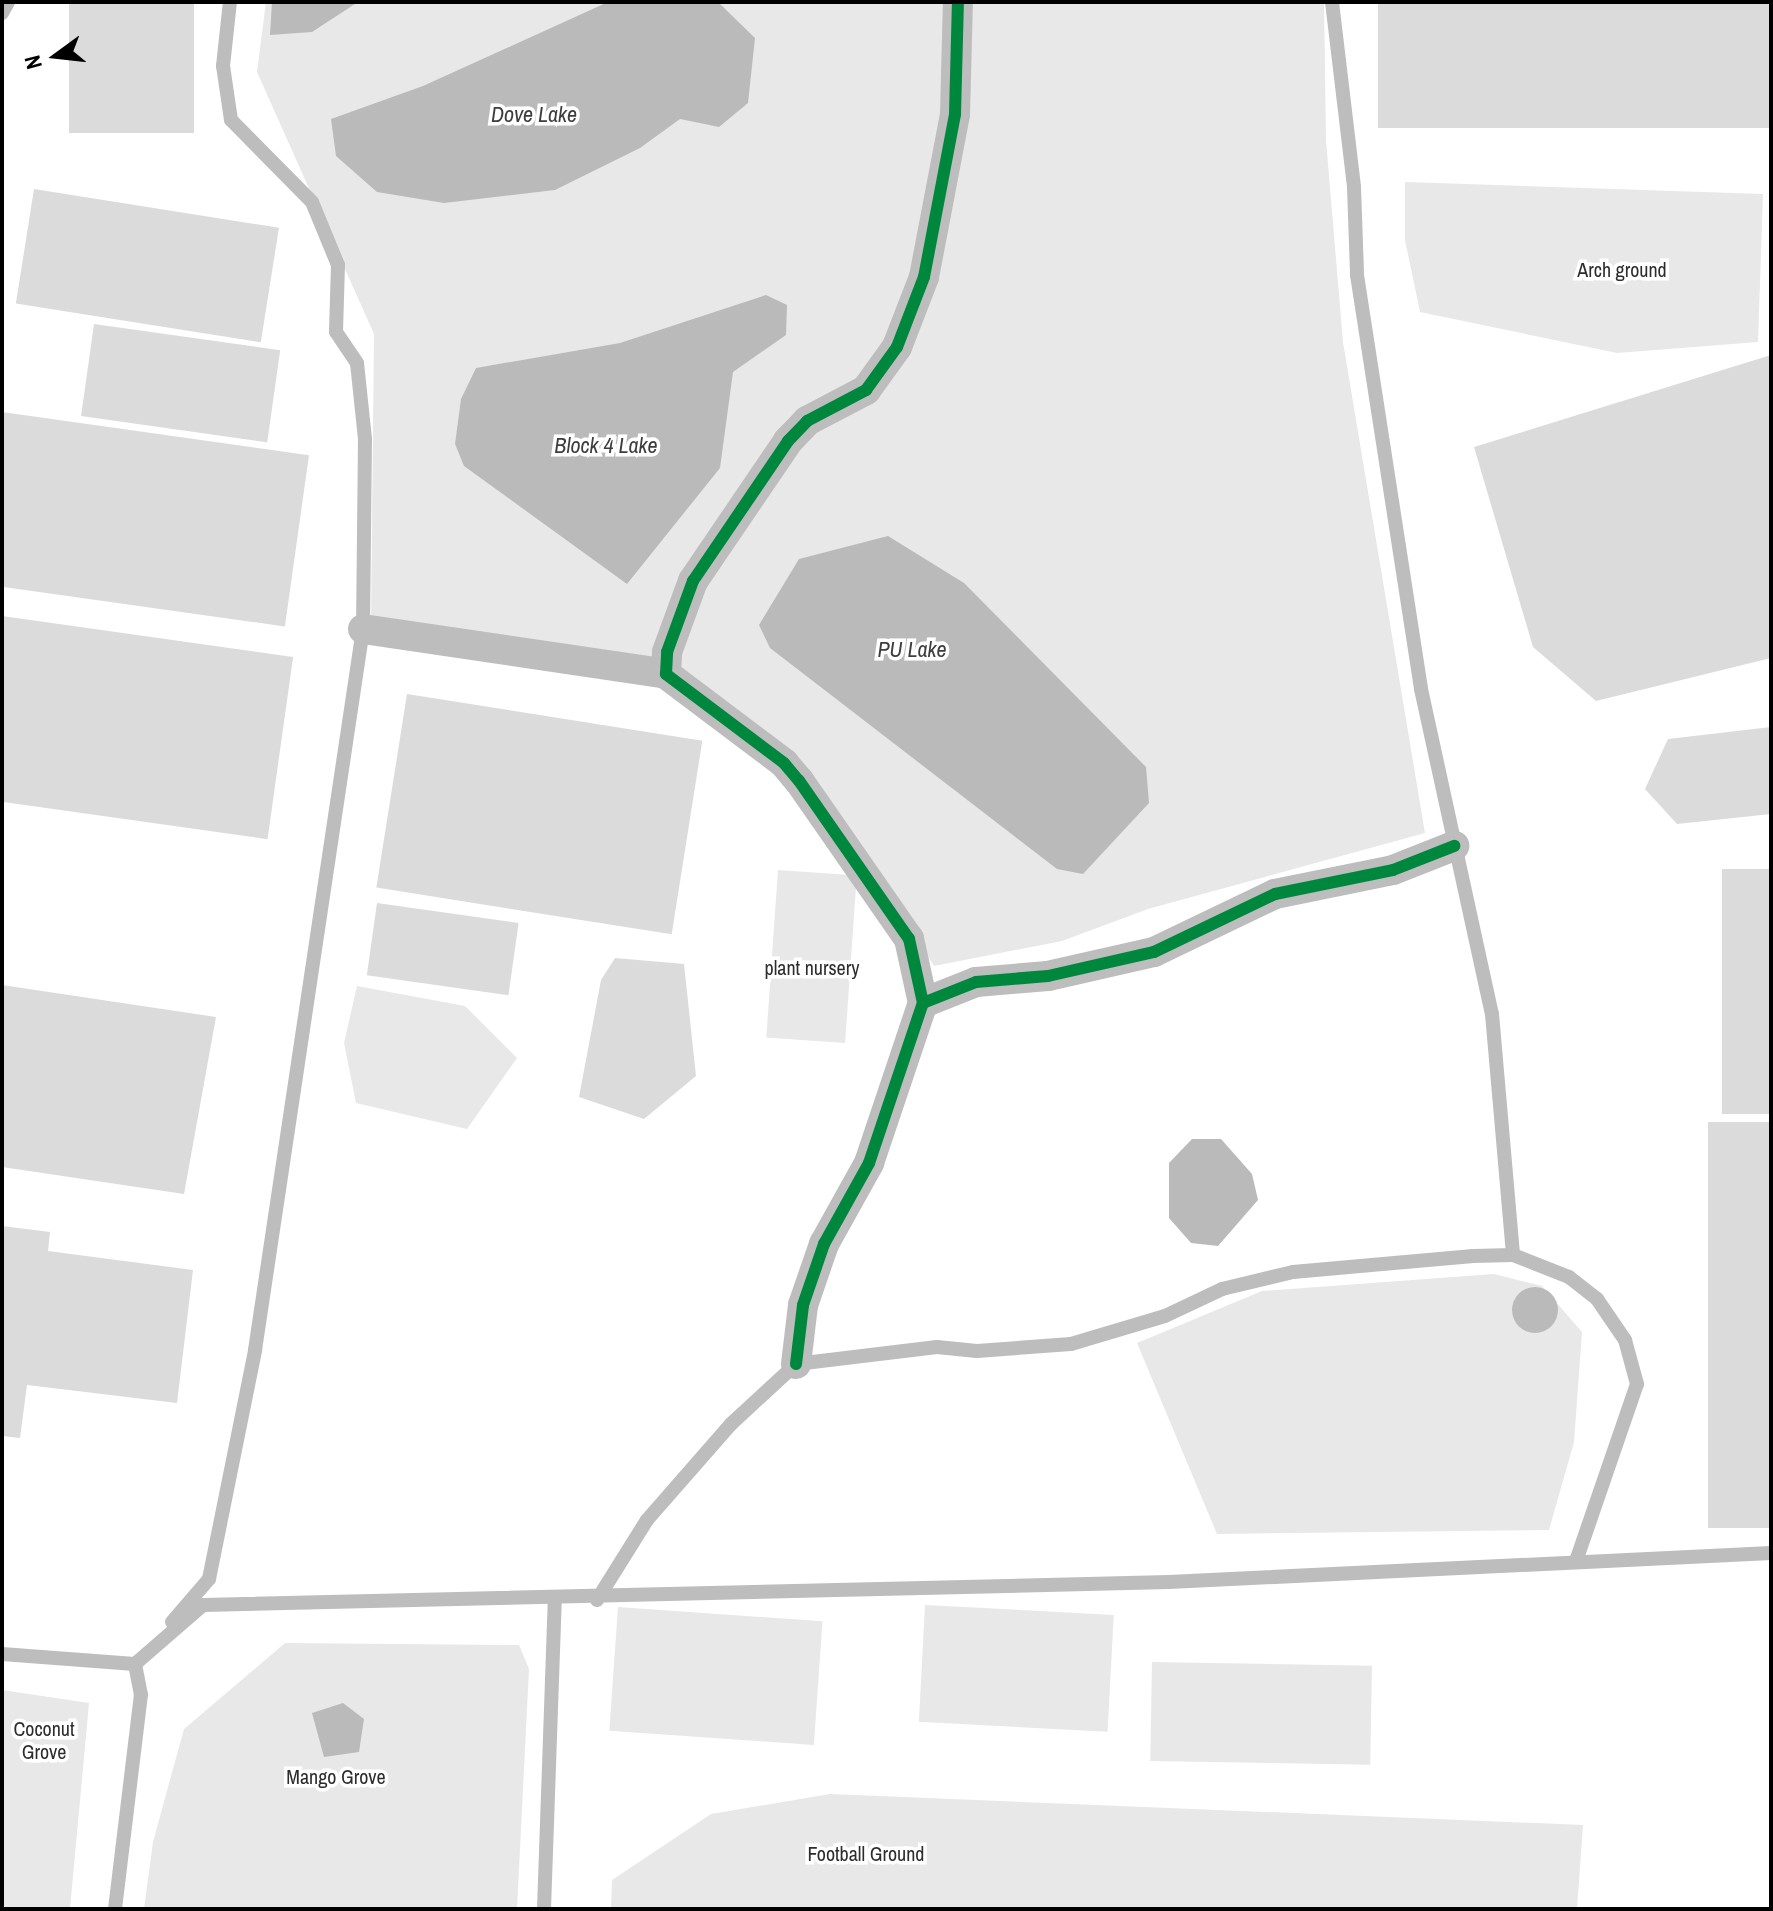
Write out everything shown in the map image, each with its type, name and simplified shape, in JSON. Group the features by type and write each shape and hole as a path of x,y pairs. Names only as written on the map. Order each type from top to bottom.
{"street":[{"path":"666,674 676,621 719,539 807,421 866,390 897,347 924,277 955,114 958,2"},
{"path":"363,629 666,674 799,781 864,866 909,939 923,1003 869,1163 811,1280 796,1364"},
{"path":"923,1003 976,982 1048,976 1154,952 1275,894 1393,870 1454,846"}],"lane":[{"path":"2,13 8,2"},
{"path":"135,1664 209,1579 255,1350 363,629 365,439 357,363 336,332 338,265 312,202 231,120 223,66 230,2"},
{"path":"1332,2 1354,187 1357,275 1421,689 1492,1014 1513,1255"},
{"path":"597,1600 647,1520 731,1424 796,1364 870,1351 1071,1344 1165,1316 1222,1289 1293,1272 1513,1255 1569,1277 1597,1299 1625,1340 1637,1384 1576,1561"},
{"path":"2,1654 135,1664 203,1605 555,1598 597,1600 1771,1553"},
{"path":"544,1909 555,1598"},
{"path":"115,1909 141,1695 135,1664"}],"green space":[{"path":"266,2 1324,2 1326,140 1343,342 1425,833 1148,909 1062,941 934,966 804,765 642,662 371,622 374,334 257,72"},
{"name":"Arch ground","path":"1405,182 1763,194 1758,342 1617,353 1420,312 1405,240"},
{"name":"plant nursery","path":"778,870 857,876 845,1043 766,1038"},
{"path":"357,986 465,1006 517,1058 467,1129 356,1103 344,1043"},
{"path":"1494,1274 1542,1286 1582,1332 1574,1442 1549,1530 1217,1534 1137,1343 1262,1291"},
{"path":"925,1605 1114,1615 1108,1732 919,1722"},
{"path":"618,1607 823,1621 814,1745 609,1731"},
{"name":"Mango Grove","path":"285,1643 519,1645 529,1669 517,1909 144,1909 153,1842 184,1729"},
{"path":"1152,1662 1372,1666 1370,1765 1150,1761"},
{"name":"Coconut Grove","path":"2,1690 89,1703 70,1909 2,1909"},
{"name":"Football Ground","path":"830,1794 1583,1825 1577,1909 611,1909 612,1880 711,1814"}],"water":[{"path":"272,2 358,2 312,32 270,35"},
{"name":"Dove Lake","path":"608,2 718,2 755,38 748,103 719,127 680,119 640,148 555,190 444,203 377,192 336,156 331,119 423,86"},
{"name":"Block 4 Lake","path":"766,295 787,305 786,335 733,372 720,468 627,584 464,466 455,444 461,399 476,368 620,343"},
{"name":"PU Lake","path":"888,536 964,583 1146,767 1149,803 1083,874 1057,869 770,648 759,625 799,559"},
{"path":"1192,1139 1221,1139 1252,1174 1258,1200 1218,1246 1191,1243 1169,1218 1169,1163"},
{"path":"1535,1287 1551,1294 1558,1310 1551,1326 1535,1333 1519,1326 1512,1310 1519,1294"},
{"path":"343,1703 364,1719 359,1752 324,1757 312,1713"}],"building":[{"path":"69,2 194,2 194,133 69,133"},
{"path":"1378,2 1771,2 1771,128 1378,128"},
{"path":"34,189 279,228 261,342 16,304"},
{"path":"94,324 280,350 267,442 81,416"},
{"path":"1771,355 1771,658 1596,701 1533,647 1474,447"},
{"path":"2,412 309,455 285,626 2,587"},
{"path":"2,616 293,657 268,839 2,802"},
{"path":"407,694 702,741 672,934 376,888"},
{"path":"1771,727 1771,814 1677,824 1645,789 1668,739"},
{"path":"1722,869 1771,869 1771,1114 1722,1114"},
{"path":"377,903 519,923 508,995 367,975"},
{"path":"615,958 684,964 696,1076 644,1119 579,1097 601,980"},
{"path":"2,985 216,1017 184,1194 2,1167"},
{"path":"1708,1122 1771,1122 1771,1528 1708,1528"},
{"path":"2,1226 50,1232 48,1251 193,1270 177,1403 27,1385 20,1438 2,1436"}],"cycle path":[{"path":"923,1003 909,939 799,781 784,763 666,674 667,652 693,581 788,441 807,421 866,390 897,347 924,277 955,114 958,2"},
{"path":"796,1364 803,1305 824,1244 869,1163 923,1003 976,982 1048,976 1154,952 1275,894 1393,870 1454,846"}]}
